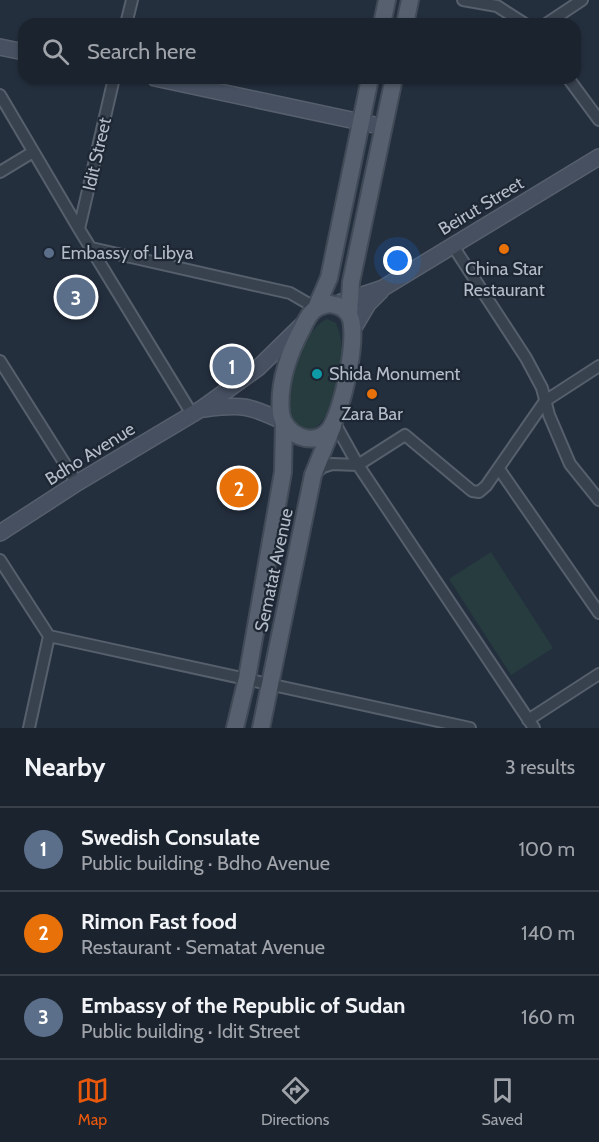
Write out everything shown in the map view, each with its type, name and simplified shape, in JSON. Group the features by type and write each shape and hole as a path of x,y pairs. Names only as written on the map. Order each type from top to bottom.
{"main road":[{"path":"383,18 387,0"},
{"path":"406,18 410,0"},
{"path":"0,48 18,51"},
{"path":"183,84 384,127"},
{"path":"317,311 329,278 369,84"},
{"path":"351,316 351,282 393,84"},
{"name":"Beirut Street","path":"383,288 599,158"},
{"path":"351,316 368,304 383,288"},
{"path":"351,316 383,288"},
{"path":"317,311 338,305 351,316"},
{"name":"Bdho Avenue","path":"0,533 77,483 197,411 258,368 317,311"},
{"name":"Sematat Avenue","path":"235,728 247,678 283,472 284,422 281,413 286,366 293,345 317,311"},
{"name":"Sematat Avenue","path":"261,728 313,475 334,422 349,370 351,316"},
{"path":"197,411 239,405 264,412 284,422 291,432 308,439 321,436 334,422"}],"street":[{"path":"128,18 132,0"},
{"path":"463,0 500,3 518,18"},
{"path":"555,18 582,0"},
{"name":"Idit Street","path":"79,229 113,84"},
{"path":"572,84 599,120"},
{"path":"0,95 79,229 197,411"},
{"path":"0,172 33,152"},
{"path":"453,246 526,358 542,388 554,428 570,464 591,493 599,500"},
{"path":"91,248 290,293 317,311"},
{"path":"0,360 77,483"},
{"path":"313,475 323,467 332,464 358,465 405,435 472,491 479,492 499,469 546,401 599,366"},
{"path":"334,422 358,465 531,724 599,674"},
{"path":"499,469 599,613"},
{"path":"0,560 49,636 29,728"},
{"path":"49,636 470,728"}],"green space":[{"path":"327,319 336,323 340,334 341,376 334,398 323,420 316,428 308,431 299,428 291,418 288,404 289,388 299,353 317,326"},
{"path":"491,552 553,648 511,675 449,579"}],"place":[{"name":"China Star Restaurant","path":"504,249"},
{"name":"Embassy of Libya","path":"49,253"},
{"name":"Embassy of the Republic of Sudan","path":"76,297"},
{"name":"Swedish Consulate","path":"232,366"},
{"name":"Shida Monument","path":"317,374"},
{"name":"Zara Bar","path":"372,394"},
{"name":"Rimon Fast food","path":"239,488"}]}
